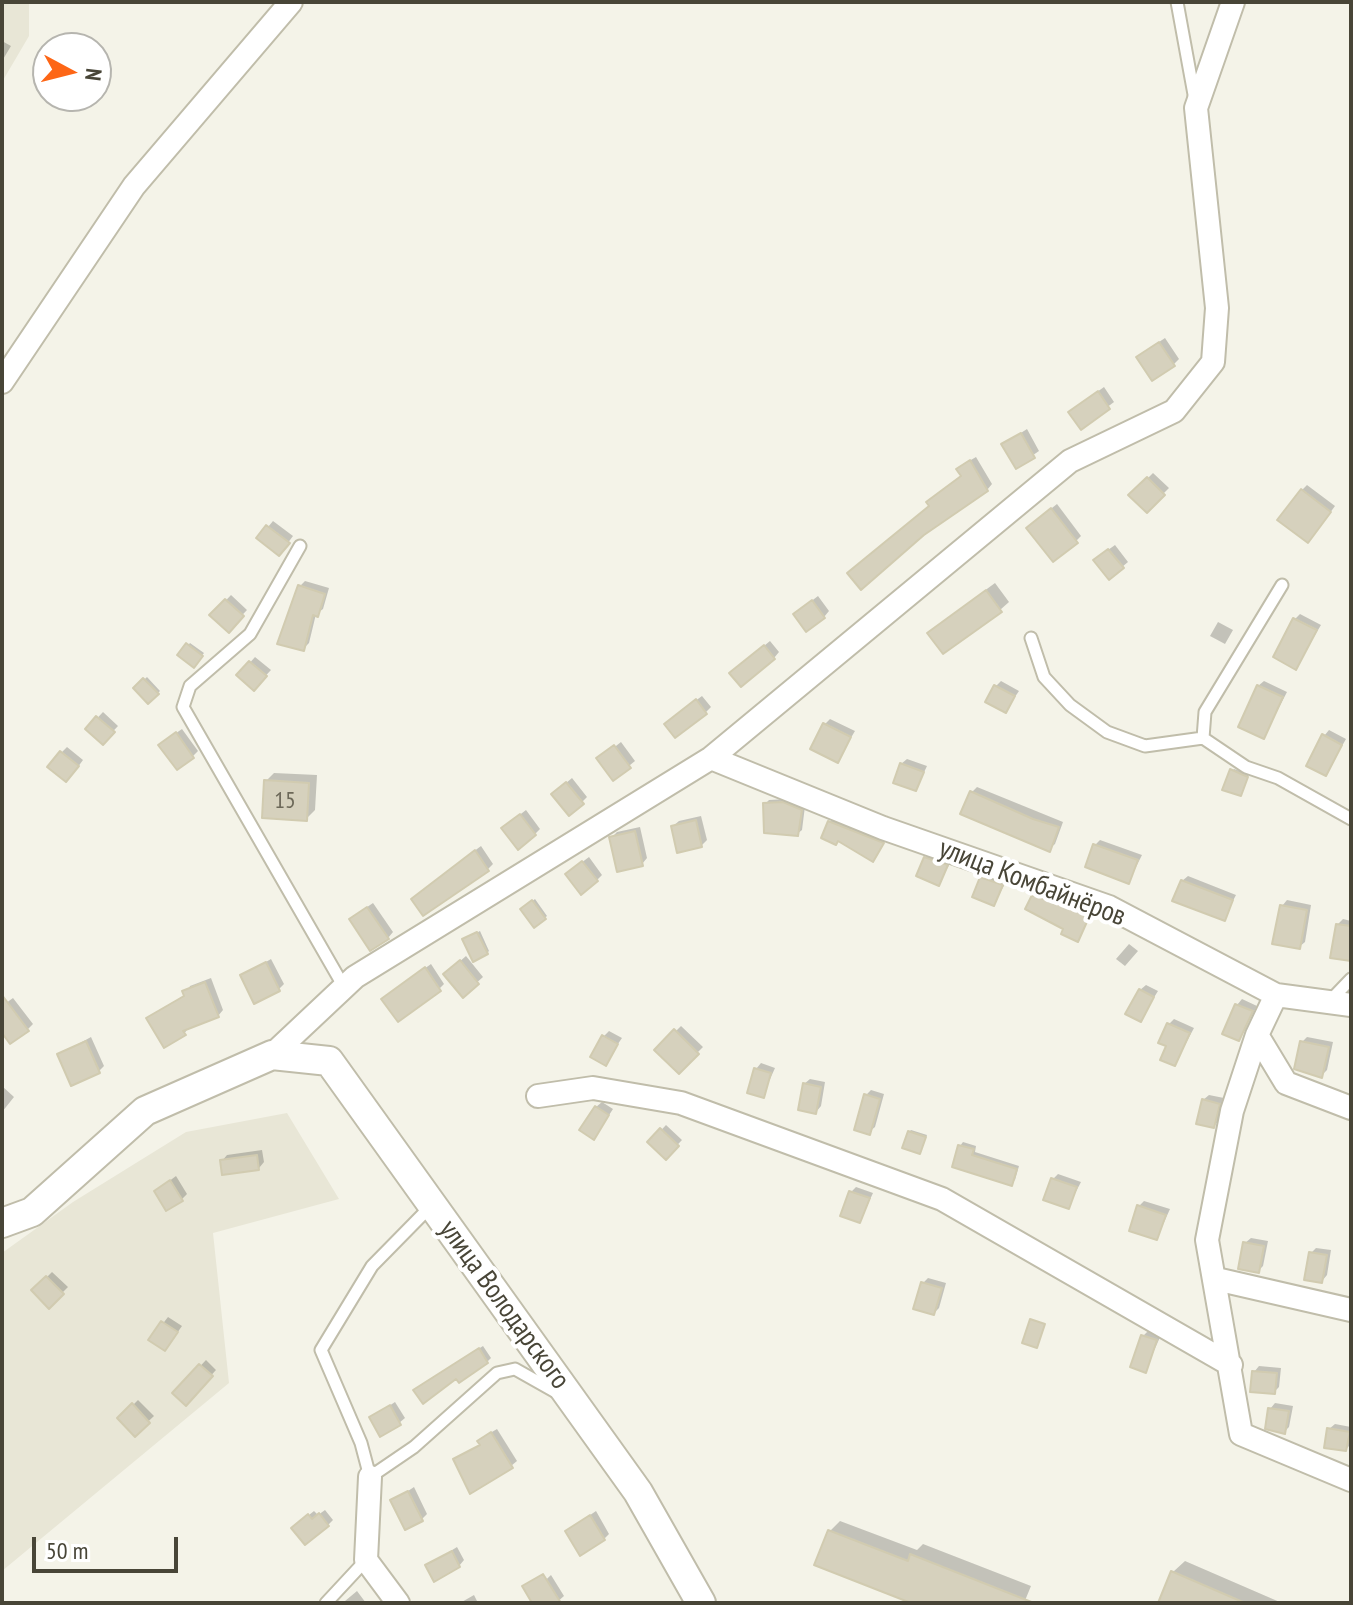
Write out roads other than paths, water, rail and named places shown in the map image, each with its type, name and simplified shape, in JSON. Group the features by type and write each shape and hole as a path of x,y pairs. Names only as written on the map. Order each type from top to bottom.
{"street":[{"path":"2,382 134,186 291,2"},
{"path":"2,1223 32,1212 145,1111 272,1055 344,987 711,758 1070,461 1174,411 1213,362 1217,308 1196,108 1233,2"},
{"name":"улица Комбайнёров","path":"711,758 883,828 1109,907 1276,995 1351,1005"},
{"path":"1276,995 1257,1035 1232,1111 1207,1240 1241,1434 1351,1480"},
{"path":"1257,1035 1286,1083 1351,1108"},
{"name":"улица Володарского","path":"272,1055 329,1061 638,1492 701,1603"},
{"path":"538,1096 593,1088 681,1103 942,1199 1231,1365"},
{"path":"1216,1279 1351,1310"},
{"path":"370,1477 366,1560 398,1603"}],"lane":[{"path":"1177,2 1196,108"},
{"path":"300,546 250,634 190,686 183,707 344,987"},
{"path":"1203,738 1205,712 1282,585"},
{"path":"1031,638 1044,677 1070,705 1107,732 1145,746 1203,738 1246,767 1278,778 1351,819"},
{"path":"1328,1004 1351,979"},
{"path":"432,1205 372,1266 321,1350 361,1443 370,1477 414,1447 497,1373 515,1369 572,1401"},
{"path":"326,1603 366,1560"}]}
